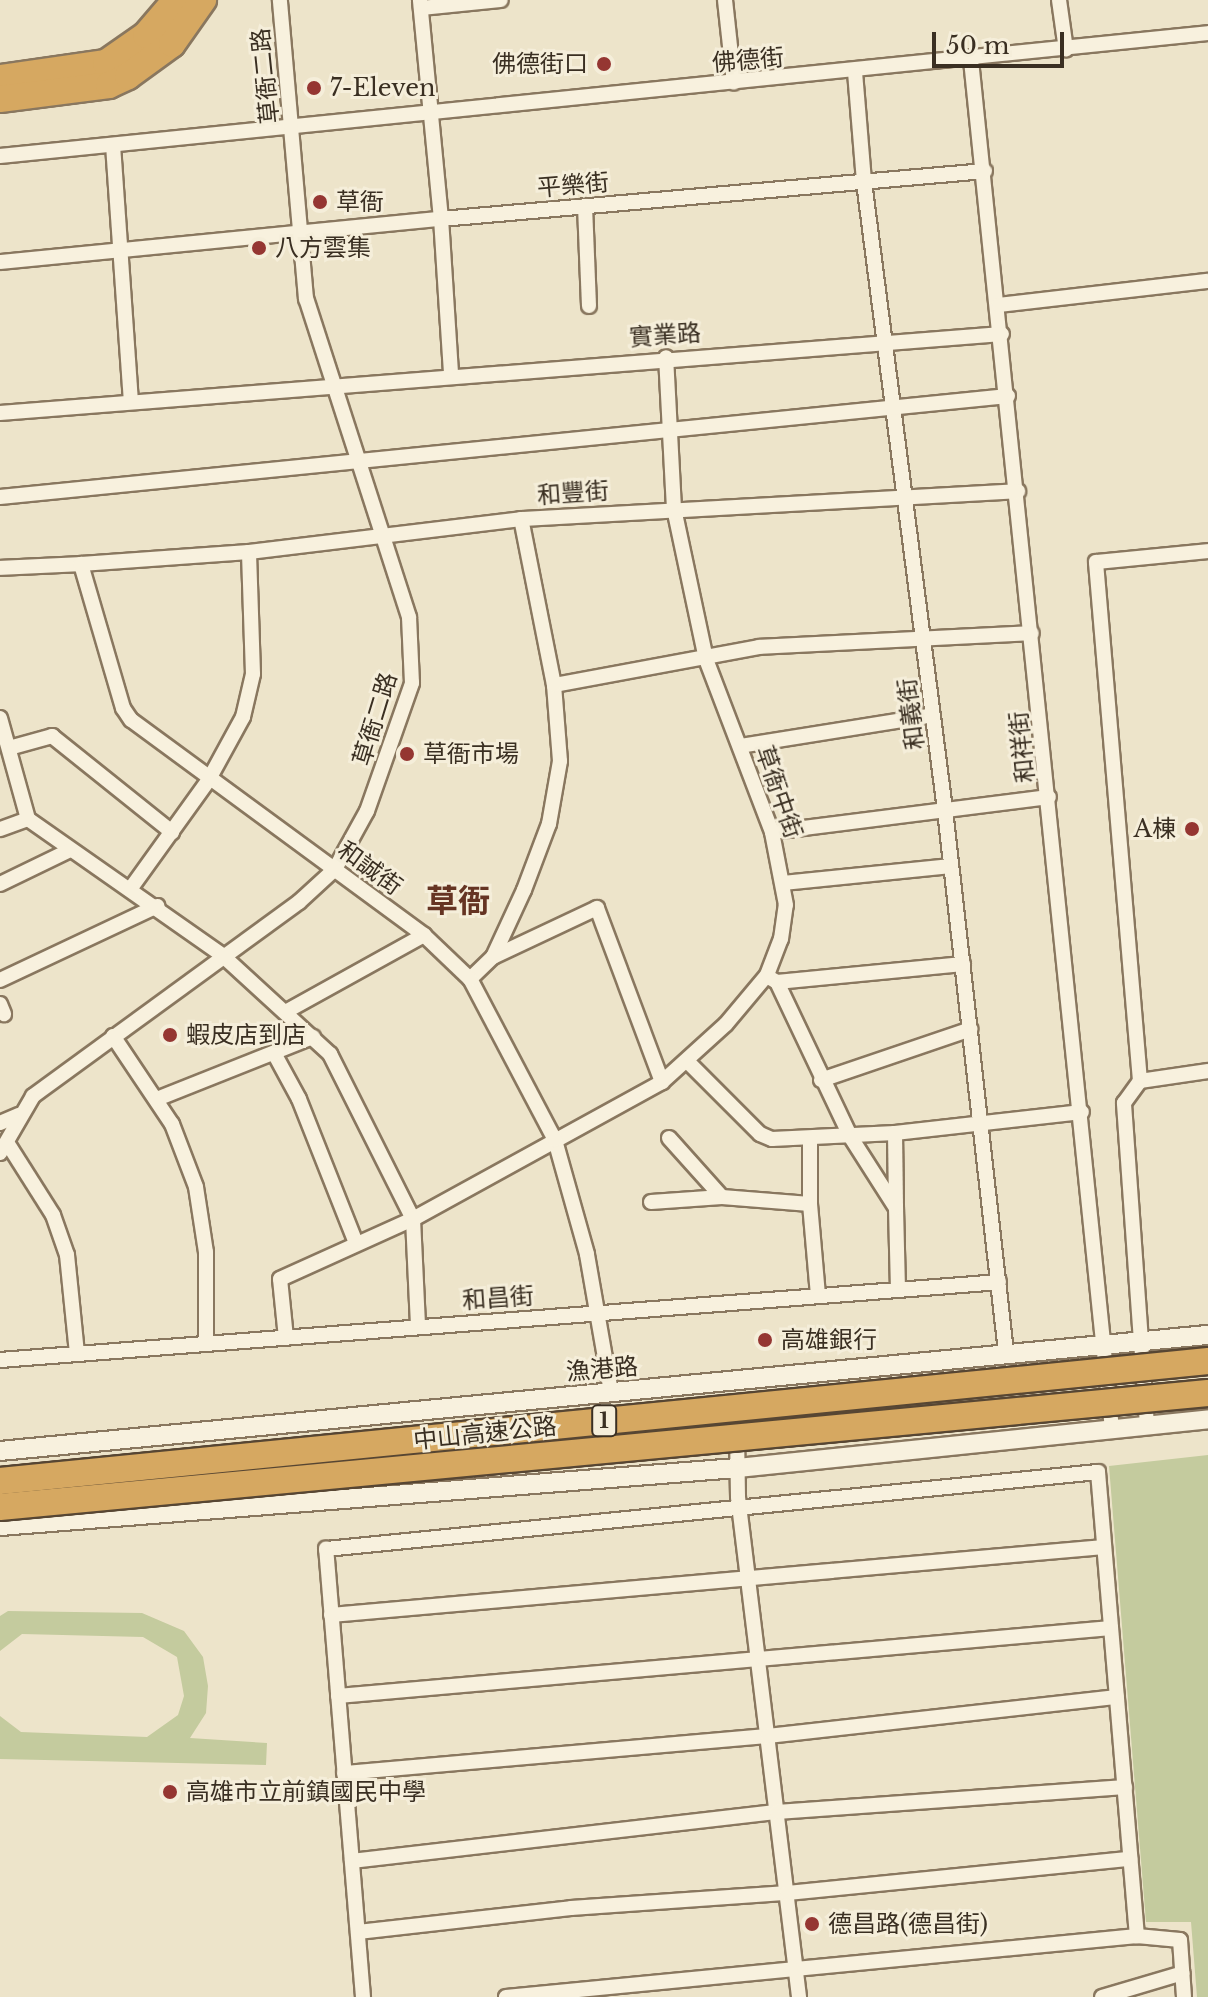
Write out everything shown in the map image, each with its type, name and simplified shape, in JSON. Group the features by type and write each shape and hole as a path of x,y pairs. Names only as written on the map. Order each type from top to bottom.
{"highway":[{"path":"0,78 106,63 146,35 176,0"},
{"path":"0,99 109,85 128,76 166,50 203,0"},
{"name":"中山高速公路","path":"0,1481 1208,1361"},
{"name":"中山高速公路","path":"0,1507 1208,1393"}],"street":[{"name":"草衙二路","path":"4,1148 19,1115 33,1096 308,895 335,869 367,811 412,683 409,617 306,299 280,0"},
{"path":"451,373 441,219 421,4 501,0"},
{"path":"725,0 734,83"},
{"path":"1059,0 1066,50"},
{"name":"佛德街","path":"0,156 855,72 1208,33"},
{"name":"和祥街","path":"971,60 1002,334 1106,1345 1112,1429"},
{"name":"和義街","path":"855,72 864,182 945,810 1006,1352"},
{"path":"113,145 131,400"},
{"name":"平樂街","path":"0,262 985,171"},
{"path":"585,206 589,306"},
{"path":"999,305 1208,281"},
{"name":"實業路","path":"0,413 451,373 1002,334"},
{"name":"草衙中街","path":"286,1338 280,1279 413,1219 662,1082 772,979 786,905 783,883 772,832 706,659 674,509 667,428 666,357"},
{"path":"0,497 1008,396"},
{"name":"和豐街","path":"470,979 493,957 549,824 560,761 554,685 521,519 1018,491"},
{"path":"0,568 249,552 521,519"},
{"path":"1147,1425 1123,1116 1124,1103 1140,1081 1096,562 1208,551"},
{"path":"131,888 208,781 243,717 253,674 249,552"},
{"name":"和誠街","path":"81,564 123,708 131,720 208,781 424,935 470,979 555,1140 587,1254 611,1392"},
{"path":"554,685 759,647 1032,633"},
{"path":"740,746 933,715"},
{"path":"0,718 28,819 157,906 222,955 287,1011 330,1054 413,1219 418,1326"},
{"path":"9,748 52,736 172,832"},
{"path":"772,832 1049,797"},
{"path":"0,829 28,819"},
{"path":"0,884 70,850"},
{"path":"783,883 951,866"},
{"path":"0,980 157,906"},
{"path":"493,957 597,908 662,1082"},
{"path":"287,1011 424,935"},
{"path":"896,1208 850,1136 772,979 963,964"},
{"path":"821,1080 971,1029"},
{"path":"113,1036 172,1124 196,1187 206,1252 206,1343"},
{"path":"157,1099 313,1037"},
{"path":"274,1053 299,1099 356,1243"},
{"path":"687,1061 760,1134 810,1139 895,1133 1082,1112"},
{"path":"1140,1081 1208,1071"},
{"path":"0,1123 19,1115"},
{"path":"895,1133 898,1290"},
{"path":"669,1138 722,1197"},
{"path":"810,1139 810,1204 818,1296"},
{"path":"4,1148 53,1215 67,1255 77,1353"},
{"path":"651,1202 722,1197 810,1204"},
{"name":"和昌街","path":"0,1360 999,1282"},
{"name":"漁港路","path":"0,1451 1208,1335"},
{"path":"737,1381 740,1510 799,1997"},
{"path":"0,1526 737,1468 1208,1419"},
{"path":"363,1997 326,1549 1098,1472 1137,1936"},
{"path":"331,1615 1104,1547"},
{"path":"338,1696 1111,1628"},
{"path":"344,1773 768,1736 1117,1697"},
{"path":"352,1861 777,1812 1125,1787"},
{"path":"358,1932 571,1908 787,1893 1130,1859"},
{"path":"506,1997 553,1995 796,1967 1137,1936 1180,1940 1184,1997"},
{"path":"1102,1997 1183,1973"}],"green space":[{"path":"1208,1455 1208,1997 1197,1997 1191,1922 1146,1922 1109,1466"},
{"path":"8,1611 142,1613 184,1631 203,1657 208,1686 206,1713 190,1738 267,1743 266,1765 0,1759 0,1716 21,1732 147,1737 178,1715 184,1696 177,1657 143,1637 22,1634 0,1651 0,1616"}],"place":[{"name":"佛德街口","path":"604,64"},
{"name":"7-Eleven","path":"314,88"},
{"name":"草衙","path":"320,202"},
{"name":"八方雲集","path":"259,248"},
{"name":"草衙市場","path":"407,754"},
{"name":"A棟","path":"1192,829"},
{"name":"蝦皮店到店","path":"170,1035"},
{"name":"高雄銀行","path":"765,1340"},
{"name":"高雄市立前鎮國民中學","path":"170,1792"},
{"name":"德昌路(德昌街)","path":"812,1924"}],"district":[{"name":"草衙","path":"458,901"}]}
